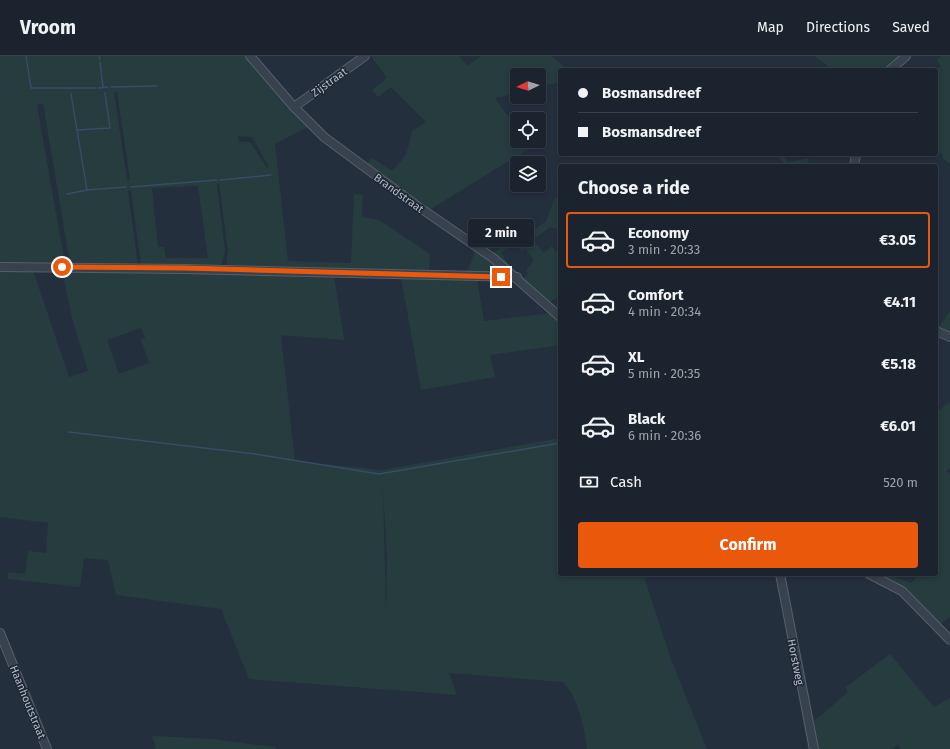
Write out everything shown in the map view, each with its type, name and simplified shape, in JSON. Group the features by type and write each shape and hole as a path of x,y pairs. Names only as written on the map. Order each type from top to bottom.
{"street":[{"name":"Brandstraat","path":"250,56 294,107 324,137 416,205 493,258 517,277 558,315"},
{"name":"Zijstraat","path":"294,107 365,56"},
{"path":"892,68 906,56"},
{"path":"0,267 185,268 517,277"},
{"path":"938,333 950,337"},
{"name":"Horstweg","path":"780,576 814,749"},
{"path":"873,576 902,591 950,640"},
{"name":"Haanhoutstraat","path":"0,633 47,749"}],"green space":[{"path":"0,56 247,56 308,127 275,144 288,261 351,263 354,194 363,195 362,217 379,220 430,254 429,270 226,267 228,251 219,183 217,184 225,251 221,266 141,265 131,190 128,191 138,265 70,264 43,103 37,105 65,264 0,263","holes":["114,92 117,92 130,180 127,180","238,136 252,137 269,167 267,168 250,142 239,142","198,186 208,258 166,258 164,247 158,247 152,188"]},
{"path":"371,56 459,56 467,66 481,56 552,56 566,68 558,68 558,82 546,85 546,68 510,68 510,95 495,98 510,120 510,148 530,148 517,156 510,156 510,160 431,209 367,164 372,158 392,171 406,153 412,131 426,122 391,87 378,97 372,90 387,78"},
{"path":"814,56 900,56 887,68 830,68"},
{"path":"941,56 950,56 950,164 938,151 938,68 941,66 937,60"},
{"path":"779,156 784,156 788,162 809,158 808,164 779,164 783,163"},
{"path":"555,197 558,198 558,229 550,227 533,240 544,253 552,246 556,252 558,251 558,297 550,302 523,279 528,273 526,271 534,260 525,249 522,252 515,245 501,253 508,263 506,265 493,255 494,252 546,222"},
{"path":"476,249 502,268 499,274 467,272"},
{"path":"0,270 33,270 69,377 88,371 72,318 62,270 334,275 344,340 281,335 295,461 382,470 558,438 558,576 644,576 671,659 707,749 587,749 580,713 569,689 563,682 449,673 457,695 249,679 221,609 116,595 108,560 84,558 80,587 8,579 8,572 25,574 28,551 46,553 48,523 0,517","holes":["141,328 145,338 141,340 149,363 119,374 107,340","383,489 387,558 386,611"]},
{"path":"401,277 477,279 484,321 551,313 558,321 558,345 490,355 495,377 421,390"},
{"path":"950,311 950,335 938,330"},
{"path":"950,402 950,468 946,471 950,475 950,617 939,625 880,576 892,576 911,583 918,576 938,576 938,411"},
{"path":"890,654 934,707 950,698 950,749 901,749 898,744 892,749 808,749 803,723 809,722 800,670 804,670 814,721 847,693 846,687"},
{"path":"152,736 211,739 275,747 276,749 156,749"}],"waterway":[{"path":"26,56 31,88 96,88"},
{"path":"100,62 103,87"},
{"path":"111,87 157,86"},
{"path":"99,88 108,87"},
{"path":"77,130 110,128 105,93"},
{"path":"67,194 87,190 71,94"},
{"path":"220,180 271,175"},
{"path":"131,187 217,180"},
{"path":"87,190 126,187"},
{"path":"69,432 255,454 379,474 558,443"}],"route":[{"path":"62,267 185,268 501,277"}]}
